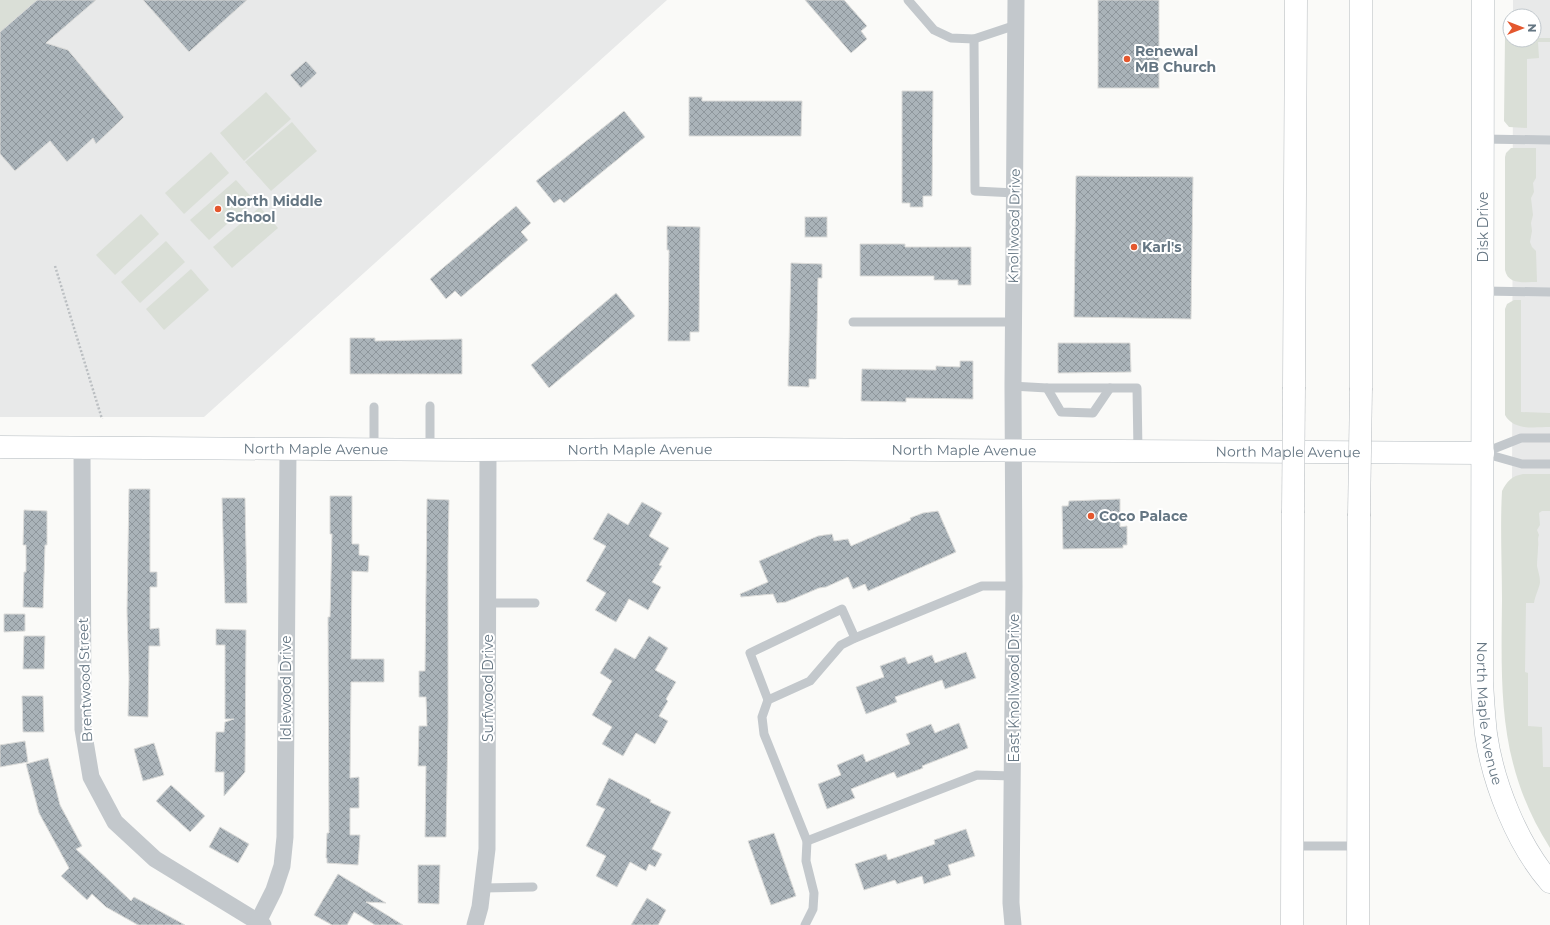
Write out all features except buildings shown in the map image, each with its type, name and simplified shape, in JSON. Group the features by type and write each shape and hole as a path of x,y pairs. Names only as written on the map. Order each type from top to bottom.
{"main road":[{"path":"1292,925 1296,0"},
{"path":"1358,925 1359,516 1361,388 1361,0"},
{"name":"Disk Drive","path":"1483,0 1483,453"},
{"name":"North Maple Avenue","path":"0,447 288,450 740,449 1483,453 1482,682 1486,735 1491,760 1500,789 1513,822 1527,850 1550,882"}],"street":[{"name":"Knollwood Drive","path":"1014,451 1013,386 1016,0"},
{"name":"Brentwood Street","path":"82,448 84,729 91,777 115,822 155,859 260,924"},
{"name":"Idlewood Drive","path":"260,924 282,866 285,837 288,450"},
{"name":"Surfwood Drive","path":"475,925 483,888 487,849 488,450"},
{"name":"East Knollwood Drive","path":"1013,925 1014,451"}],"lane":[{"path":"908,0 934,30 951,38 974,39 1016,25"},
{"path":"974,39 975,192 1015,193"},
{"path":"1483,139 1550,140"},
{"path":"1483,291 1550,292"},
{"path":"853,322 1014,322"},
{"path":"1013,386 1047,388 1137,388 1138,452"},
{"path":"1047,388 1061,412 1093,412 1110,388"},
{"path":"430,406 430,450"},
{"path":"374,407 374,450"},
{"path":"1483,453 1521,438 1550,438"},
{"path":"1483,453 1522,464 1550,464"},
{"path":"768,700 810,681 841,645 855,638 982,586 1014,586"},
{"path":"488,603 535,603"},
{"path":"806,925 812,909 814,893 806,861 807,841 764,734 762,717 768,700 750,652 842,609 855,638"},
{"path":"807,841 977,775 1013,776"},
{"path":"1292,846 1358,846"},
{"path":"483,888 533,887"}],"path":[{"path":"55,266 102,419"}],"shaded area":[{"name":"North Middle School","path":"0,0 667,0 204,417 0,417"},
{"path":"0,0 37,0 0,32"},
{"path":"1513,0 1550,0 1550,830 1528,779 1512,495 1513,48 1542,48 1542,8 1513,8"},
{"path":"1542,38 1550,38 1550,42 1542,42"},
{"path":"1505,48 1538,48 1539,58 1527,59 1527,128 1509,127 1504,121"},
{"path":"266,92 291,119 244,161 220,133"},
{"path":"292,122 317,151 271,191 245,162"},
{"path":"1511,148 1536,148 1536,178 1533,183 1534,192 1531,198 1533,215 1530,242 1536,251 1537,282 1517,282 1509,278 1505,270 1505,157 1506,153"},
{"path":"211,152 229,173 184,214 165,193"},
{"path":"236,180 254,200 209,240 190,220"},
{"path":"260,207 278,228 232,268 213,247"},
{"path":"141,214 159,234 115,275 96,255"},
{"path":"166,241 185,262 140,303 121,282"},
{"path":"191,269 209,290 164,330 146,309"},
{"path":"1514,300 1521,300 1521,412 1550,413 1550,427 1519,426 1514,424 1505,415 1505,309 1507,304"},
{"path":"1523,474 1550,474 1550,511 1542,511 1539,513 1540,525 1537,530 1539,535 1537,566 1540,584 1534,603 1526,603 1525,672 1528,673 1528,726 1542,727 1543,767 1550,767 1550,848 1533,818 1520,788 1506,728 1503,698 1502,491 1510,480"}],"place":[{"name":"Renewal MB Church","path":"1127,59"},
{"name":"North Middle School","path":"218,209"},
{"name":"Karl's","path":"1134,247"},
{"name":"Coco Palace","path":"1091,516"}]}
